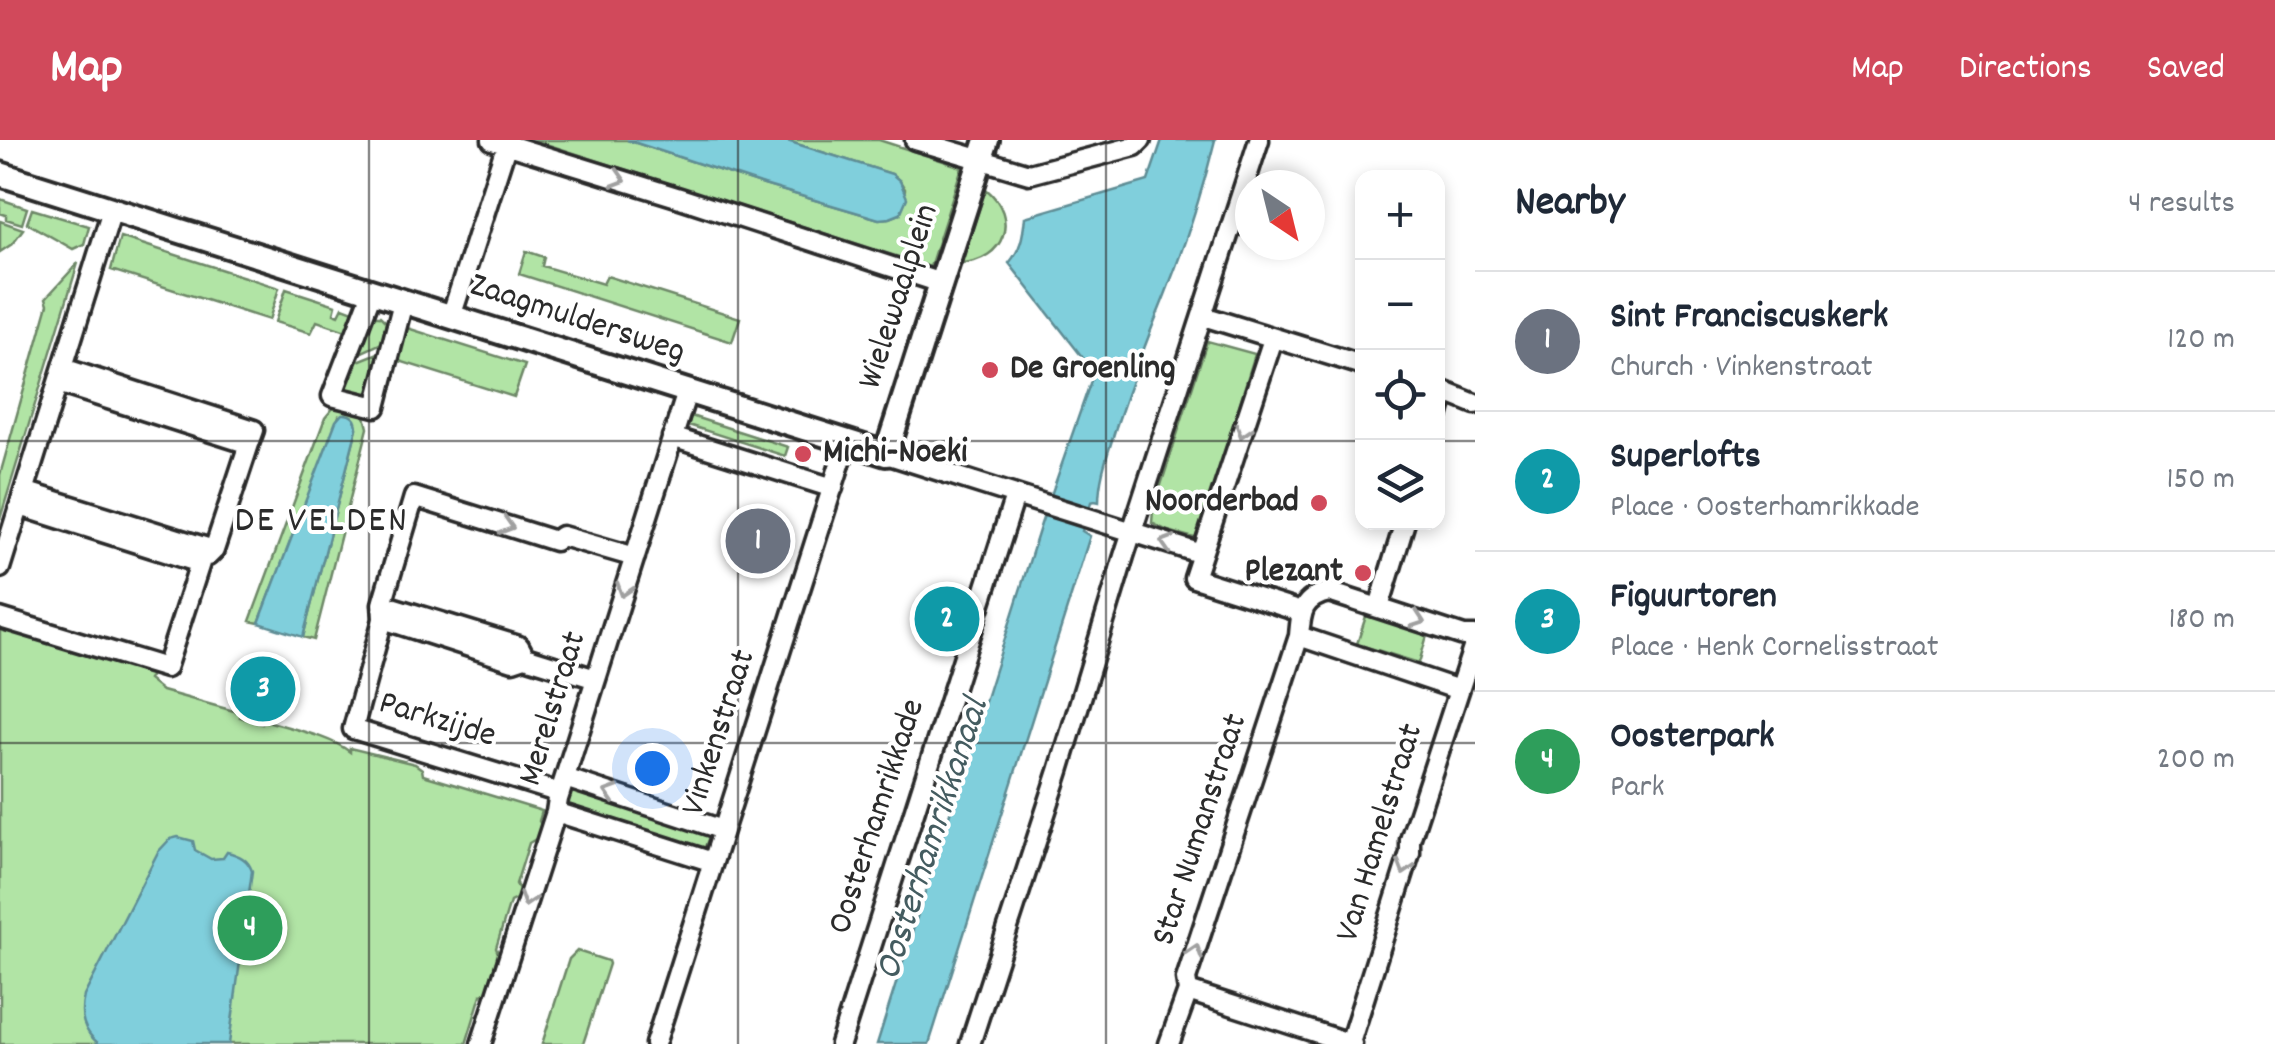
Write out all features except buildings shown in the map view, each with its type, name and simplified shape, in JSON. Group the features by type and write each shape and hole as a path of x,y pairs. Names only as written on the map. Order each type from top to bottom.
{"street":[{"path":"915,140 984,150 1030,174 1138,143"},
{"path":"970,1044 1260,140"},
{"path":"452,317 502,142 941,283"},
{"name":"Wielewaalplein","path":"886,454 984,150"},
{"name":"Zaagmuldersweg","path":"0,174 1132,533"},
{"path":"0,568 112,210"},
{"path":"372,292 332,396 376,407 403,302"},
{"path":"1203,316 1355,363"},
{"path":"1273,339 1194,578 1300,612 1314,596 1328,592 1475,639"},
{"path":"0,618 166,668 249,444 61,376"},
{"path":"1445,391 1475,404"},
{"name":"Merelstraat","path":"481,1044 687,392"},
{"path":"672,437 833,488"},
{"name":"Vinkenstraat","path":"655,1044 847,442"},
{"name":"Oosterhamrikkade","path":"840,1044 1015,496"},
{"path":"596,679 525,656 513,660 383,611 414,497 556,541 562,536 635,557"},
{"path":"22,498 207,556"},
{"path":"1379,608 1403,530"},
{"path":"1132,533 1202,554"},
{"name":"Parkzijde","path":"383,611 353,730 560,795"},
{"name":"Star Numanstraat","path":"1170,1044 1188,991 1186,979 1299,636 1300,612"},
{"path":"1299,636 1459,690"},
{"name":"Van Hamelstraat","path":"1351,1043 1410,852 1410,840 1475,639"},
{"path":"560,795 723,830"},
{"path":"560,795 712,862"},
{"path":"1188,991 1351,1043"}],"green space":[{"path":"533,140 627,140 879,219 900,214 905,189 892,174 784,140 879,140 962,167 930,267"},
{"path":"986,189 1003,212 1003,236 988,255 961,263"},
{"path":"0,199 27,208 22,224 0,213"},
{"path":"32,209 89,226 84,244 73,249 27,223"},
{"path":"0,221 23,229 0,252"},
{"path":"120,237 279,288 269,320 111,270"},
{"path":"526,251 544,257 542,266 603,284 607,276 740,318 732,342 519,274"},
{"path":"78,263 0,519 0,475 48,304 46,298"},
{"path":"286,289 336,305 334,313 339,315 343,307 356,312 349,332 317,321 311,333 275,322"},
{"path":"375,316 386,322 382,343 358,354 369,320"},
{"path":"404,327 525,365 514,397 396,360"},
{"path":"1207,341 1255,354 1198,539 1152,523"},
{"path":"378,353 370,391 363,397 349,394 345,384 353,363"},
{"path":"343,403 364,412 368,428 314,640 303,637 357,428 339,416 259,623 250,621 325,418"},
{"path":"691,416 788,447 785,456 688,425"},
{"path":"1367,613 1428,632 1419,663 1357,644"},
{"path":"0,624 153,671 148,680 162,691 241,713 240,717 262,724 264,720 309,733 350,752 350,748 415,764 423,775 542,811 539,821 546,833 529,843 516,884 518,888 526,884 524,895 510,902 487,993 481,995 466,1044 0,1044"},
{"path":"577,791 709,837 705,847 699,848 573,811 567,804 569,794"},
{"path":"577,951 609,964 583,1044 542,1044 569,959"}],"water":[{"path":"627,140 784,140 892,174 900,181 907,198 900,214 879,219"},
{"path":"1162,140 1215,140 1205,180 1116,427 1099,502 1091,502 1082,531 1090,536 929,1044 877,1044 1041,524 1094,372 1009,263 1021,242 1025,217 1148,181"},
{"path":"342,414 353,417 357,428 303,637 259,623"},
{"path":"170,839 193,841 195,850 211,859 223,858 227,852 239,856 252,871 229,1044 99,1044 84,1023 84,996 158,852"}],"place":[{"name":"De Groenling","path":"990,370"},
{"name":"Michi-Noeki","path":"803,454"},
{"name":"Noorderbad","path":"1319,503"},
{"name":"Sint Franciscuskerk","path":"758,541"},
{"name":"Plezant","path":"1363,573"},
{"name":"Superlofts","path":"947,619"},
{"name":"Figuurtoren","path":"263,689"},
{"name":"Oosterpark","path":"250,928"}],"district":[{"name":"DE VELDEN","path":"322,522"}],"water label":[{"name":"Oosterhamrikkanaal","path":"934,840"}]}
